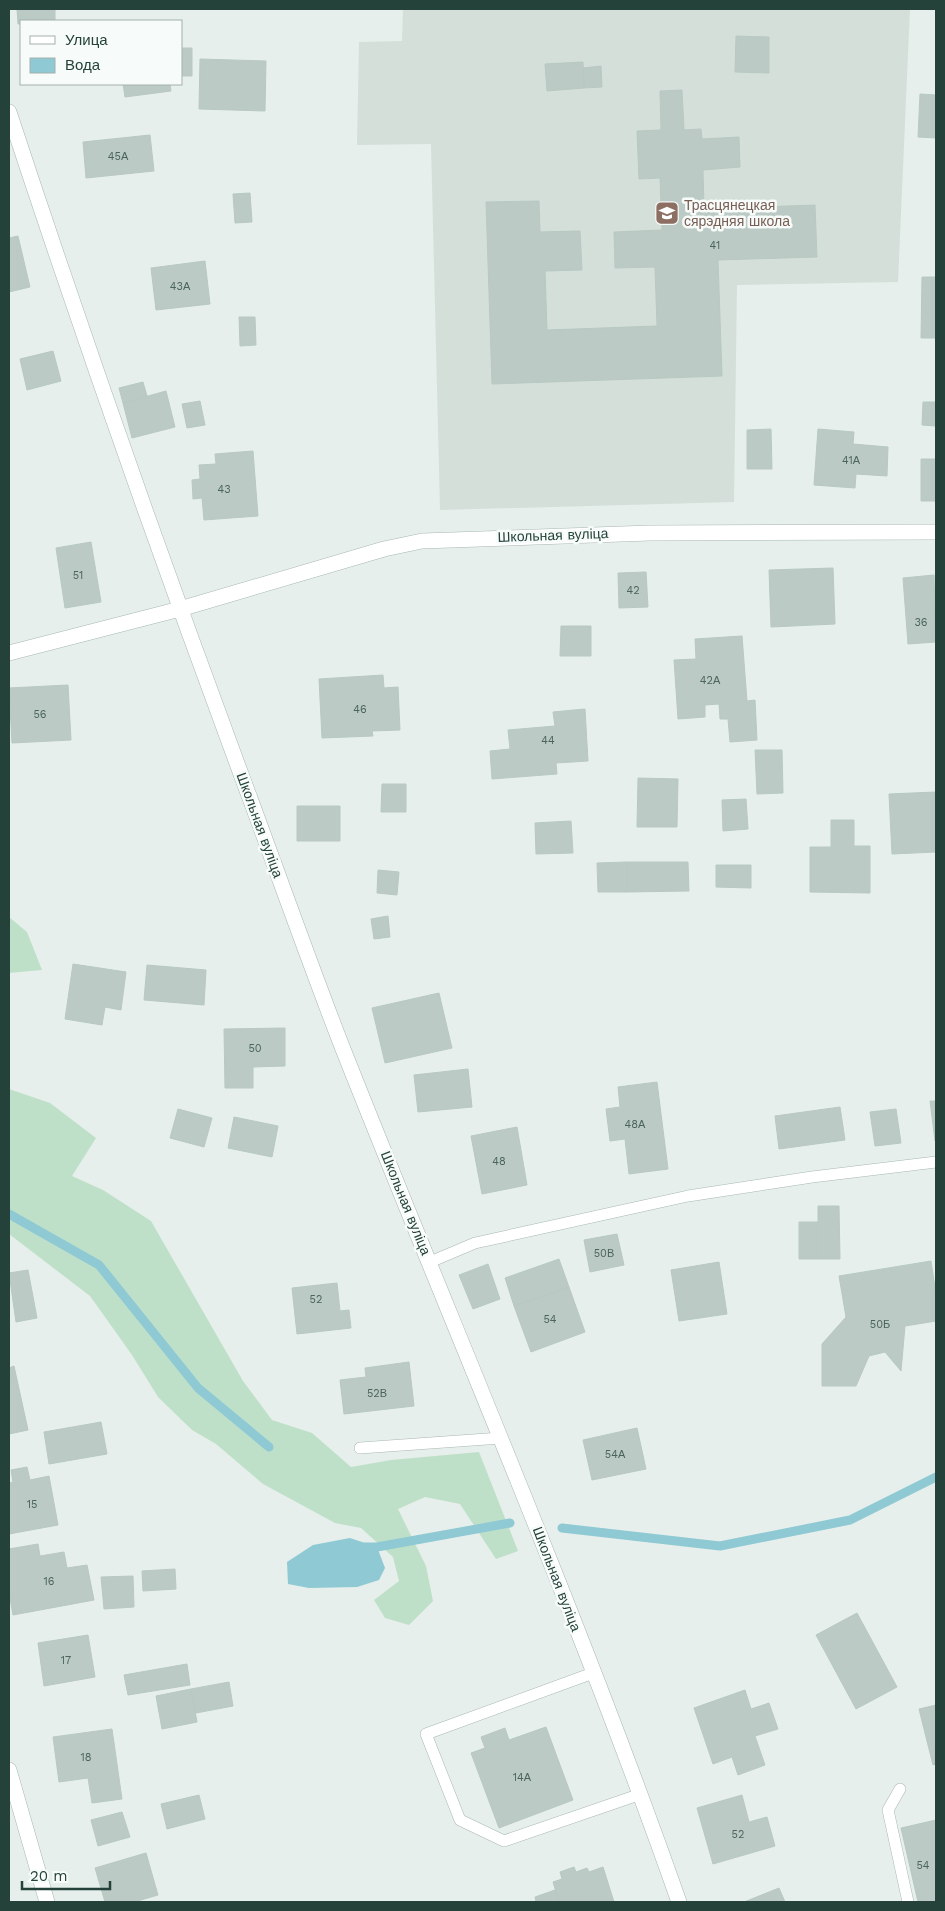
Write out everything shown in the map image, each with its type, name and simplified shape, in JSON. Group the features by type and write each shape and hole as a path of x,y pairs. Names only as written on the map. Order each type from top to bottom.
{"street":[{"path":"9,112 41,211 180,609"},
{"name":"Школьная вуліца","path":"9,653 180,609 384,549 422,540 650,533 936,532"},
{"name":"Школьная вуліца","path":"180,609 340,1042 501,1438 641,1794 679,1902"},
{"path":"9,1770 47,1902"}],"lane":[{"path":"430,1262 475,1243 688,1196 812,1177 936,1162"},
{"path":"360,1448 501,1438"},
{"path":"593,1672 426,1734 460,1820 504,1841 641,1794"},
{"path":"900,1789 888,1810 908,1902"}],"shaded area":[{"name":"Трасцянецкая сярэдняя школа","path":"403,9 910,9 898,282 737,285 734,502 440,510 431,144 357,145 359,42 402,41"}],"green space":[{"path":"9,917 27,932 42,970 9,973"},
{"path":"9,1089 50,1103 96,1138 72,1176 103,1190 151,1221 243,1381 272,1420 312,1433 351,1467 391,1460 479,1452 518,1551 496,1559 460,1504 425,1497 398,1509 426,1566 433,1601 409,1625 385,1618 374,1600 399,1581 393,1557 361,1528 335,1523 263,1484 216,1444 192,1430 158,1397 132,1355 90,1296 9,1234"}],"water":[{"path":"350,1538 377,1547 385,1568 379,1580 357,1587 309,1588 288,1584 287,1562 313,1545"}],"building":[{"path":"17,9 55,9 55,20 20,20 20,24 18,24"},
{"path":"736,36 769,37 769,73 735,72"},
{"path":"182,48 192,48 192,76 182,76"},
{"path":"200,59 266,61 265,111 199,109"},
{"path":"583,62 584,88 547,91 545,64"},
{"path":"601,66 602,87 584,88 583,68"},
{"path":"123,85 170,85 171,91 125,97"},
{"path":"682,90 684,130 701,129 702,139 739,137 740,167 703,170 704,209 815,205 817,257 718,260 722,376 492,384 486,202 539,201 540,232 580,231 582,270 545,271 547,330 657,326 655,267 615,268 614,232 662,230 660,178 639,179 637,131 661,130 660,91"},
{"path":"920,94 936,95 936,138 918,137"},
{"path":"150,135 154,171 86,178 83,142"},
{"path":"250,193 252,222 235,223 233,194"},
{"path":"18,236 30,287 9,292 9,238"},
{"path":"205,261 210,304 156,310 151,268"},
{"path":"922,277 936,277 936,338 921,338"},
{"path":"239,317 255,317 256,345 240,346"},
{"path":"53,351 61,381 27,390 20,359"},
{"path":"143,382 147,396 123,403 119,388"},
{"path":"166,391 175,427 132,438 123,403"},
{"path":"200,401 205,425 187,428 182,404"},
{"path":"923,402 936,402 936,426 922,425"},
{"path":"771,429 772,469 747,469 747,430"},
{"path":"818,429 854,432 853,444 888,447 887,476 856,474 855,488 814,485"},
{"path":"253,451 258,516 204,520 202,498 193,499 192,480 200,479 199,465 216,464 215,454"},
{"path":"921,459 936,459 936,501 921,501"},
{"path":"91,542 101,602 65,608 56,548"},
{"path":"833,568 835,624 771,627 769,570"},
{"path":"646,572 648,607 619,608 618,573"},
{"path":"934,575 936,642 908,644 903,578"},
{"path":"561,626 591,626 591,656 560,656"},
{"path":"742,636 747,701 755,700 757,740 730,742 728,719 720,719 719,704 705,705 705,717 678,719 674,660 696,659 695,639"},
{"path":"383,675 384,688 398,687 400,730 372,731 373,736 322,738 319,679"},
{"path":"68,685 71,740 12,743 9,688"},
{"path":"585,709 588,761 556,763 557,774 492,779 490,751 510,749 508,730 555,726 553,712"},
{"path":"755,750 782,750 783,793 757,794"},
{"path":"638,778 678,779 677,827 637,827"},
{"path":"382,784 406,784 406,812 381,812"},
{"path":"936,792 936,852 892,854 889,794"},
{"path":"746,799 748,829 723,831 722,800"},
{"path":"297,806 340,806 340,841 297,841"},
{"path":"831,820 854,820 854,846 870,846 870,893 810,892 810,847 831,847"},
{"path":"571,821 573,853 536,854 535,823"},
{"path":"627,862 627,892 598,892 597,863"},
{"path":"627,862 688,862 689,891 627,892"},
{"path":"716,865 751,865 751,888 716,887"},
{"path":"378,870 399,872 397,895 377,893"},
{"path":"388,916 390,937 374,939 371,919"},
{"path":"73,964 126,972 121,1010 105,1007 102,1025 65,1019"},
{"path":"147,965 206,970 204,1005 144,1000"},
{"path":"439,993 452,1048 385,1063 372,1008"},
{"path":"285,1028 285,1066 253,1067 253,1088 225,1088 224,1029"},
{"path":"468,1069 472,1107 418,1112 414,1075"},
{"path":"657,1082 668,1169 629,1174 625,1139 610,1141 606,1109 620,1107 618,1087"},
{"path":"930,1101 936,1101 936,1141 935,1141"},
{"path":"840,1107 845,1140 779,1149 775,1116"},
{"path":"178,1109 212,1118 204,1147 170,1138"},
{"path":"896,1109 901,1143 875,1146 870,1112"},
{"path":"234,1117 278,1126 272,1157 228,1148"},
{"path":"517,1127 527,1185 482,1194 471,1136"},
{"path":"818,1206 839,1206 840,1259 818,1259"},
{"path":"799,1222 818,1222 818,1259 799,1259"},
{"path":"617,1234 624,1265 590,1272 584,1240"},
{"path":"559,1259 569,1287 514,1306 505,1278"},
{"path":"931,1261 936,1294 936,1321 905,1326 901,1371 885,1352 869,1356 856,1386 822,1386 822,1344 846,1317 839,1276"},
{"path":"719,1262 727,1314 679,1321 671,1270"},
{"path":"488,1264 500,1299 473,1309 459,1275"},
{"path":"28,1270 37,1318 16,1322 9,1273"},
{"path":"337,1283 340,1311 349,1310 351,1328 297,1334 292,1288"},
{"path":"569,1287 585,1332 531,1352 514,1306"},
{"path":"409,1362 414,1406 344,1414 340,1380 366,1377 365,1368"},
{"path":"14,1366 28,1430 9,1434 9,1368"},
{"path":"101,1422 107,1454 49,1464 44,1432"},
{"path":"637,1428 646,1469 592,1480 583,1440"},
{"path":"27,1467 30,1480 49,1476 58,1525 9,1534 9,1483 13,1482 11,1470"},
{"path":"38,1544 40,1556 64,1552 67,1568 87,1565 94,1600 13,1615 9,1593 9,1549"},
{"path":"175,1569 176,1589 143,1591 142,1571"},
{"path":"133,1576 134,1607 104,1609 101,1577"},
{"path":"857,1613 897,1687 856,1709 816,1635"},
{"path":"88,1635 95,1677 44,1686 38,1643"},
{"path":"187,1664 190,1685 128,1695 124,1675"},
{"path":"229,1682 233,1706 196,1713 191,1689"},
{"path":"191,1689 197,1722 162,1729 156,1696"},
{"path":"745,1690 751,1709 769,1703 778,1729 755,1736 765,1765 738,1775 732,1757 713,1764 694,1708"},
{"path":"936,1705 936,1764 933,1765 919,1709"},
{"path":"546,1727 573,1800 499,1828 471,1753 485,1748 481,1737 505,1728 509,1740"},
{"path":"112,1729 122,1799 92,1803 88,1778 59,1782 53,1737"},
{"path":"199,1795 205,1819 167,1829 161,1804"},
{"path":"742,1795 749,1822 767,1817 775,1846 713,1864 697,1808"},
{"path":"122,1812 130,1837 98,1846 91,1820"},
{"path":"936,1820 936,1902 918,1902 901,1828"},
{"path":"146,1853 158,1895 134,1902 105,1902 95,1868"},
{"path":"574,1867 576,1872 587,1868 589,1872 603,1867 614,1902 559,1902 553,1882 562,1879 560,1872"},
{"path":"779,1888 785,1902 744,1902"},
{"path":"555,1890 559,1902 536,1902 535,1897"}],"waterway":[{"path":"9,1214 99,1265 198,1388 269,1447"},
{"path":"562,1528 720,1546 850,1520 936,1477"},
{"path":"365,1547 377,1547 510,1523"}],"place":[{"name":"Трасцянецкая сярэдняя школа","path":"667,213"}]}
